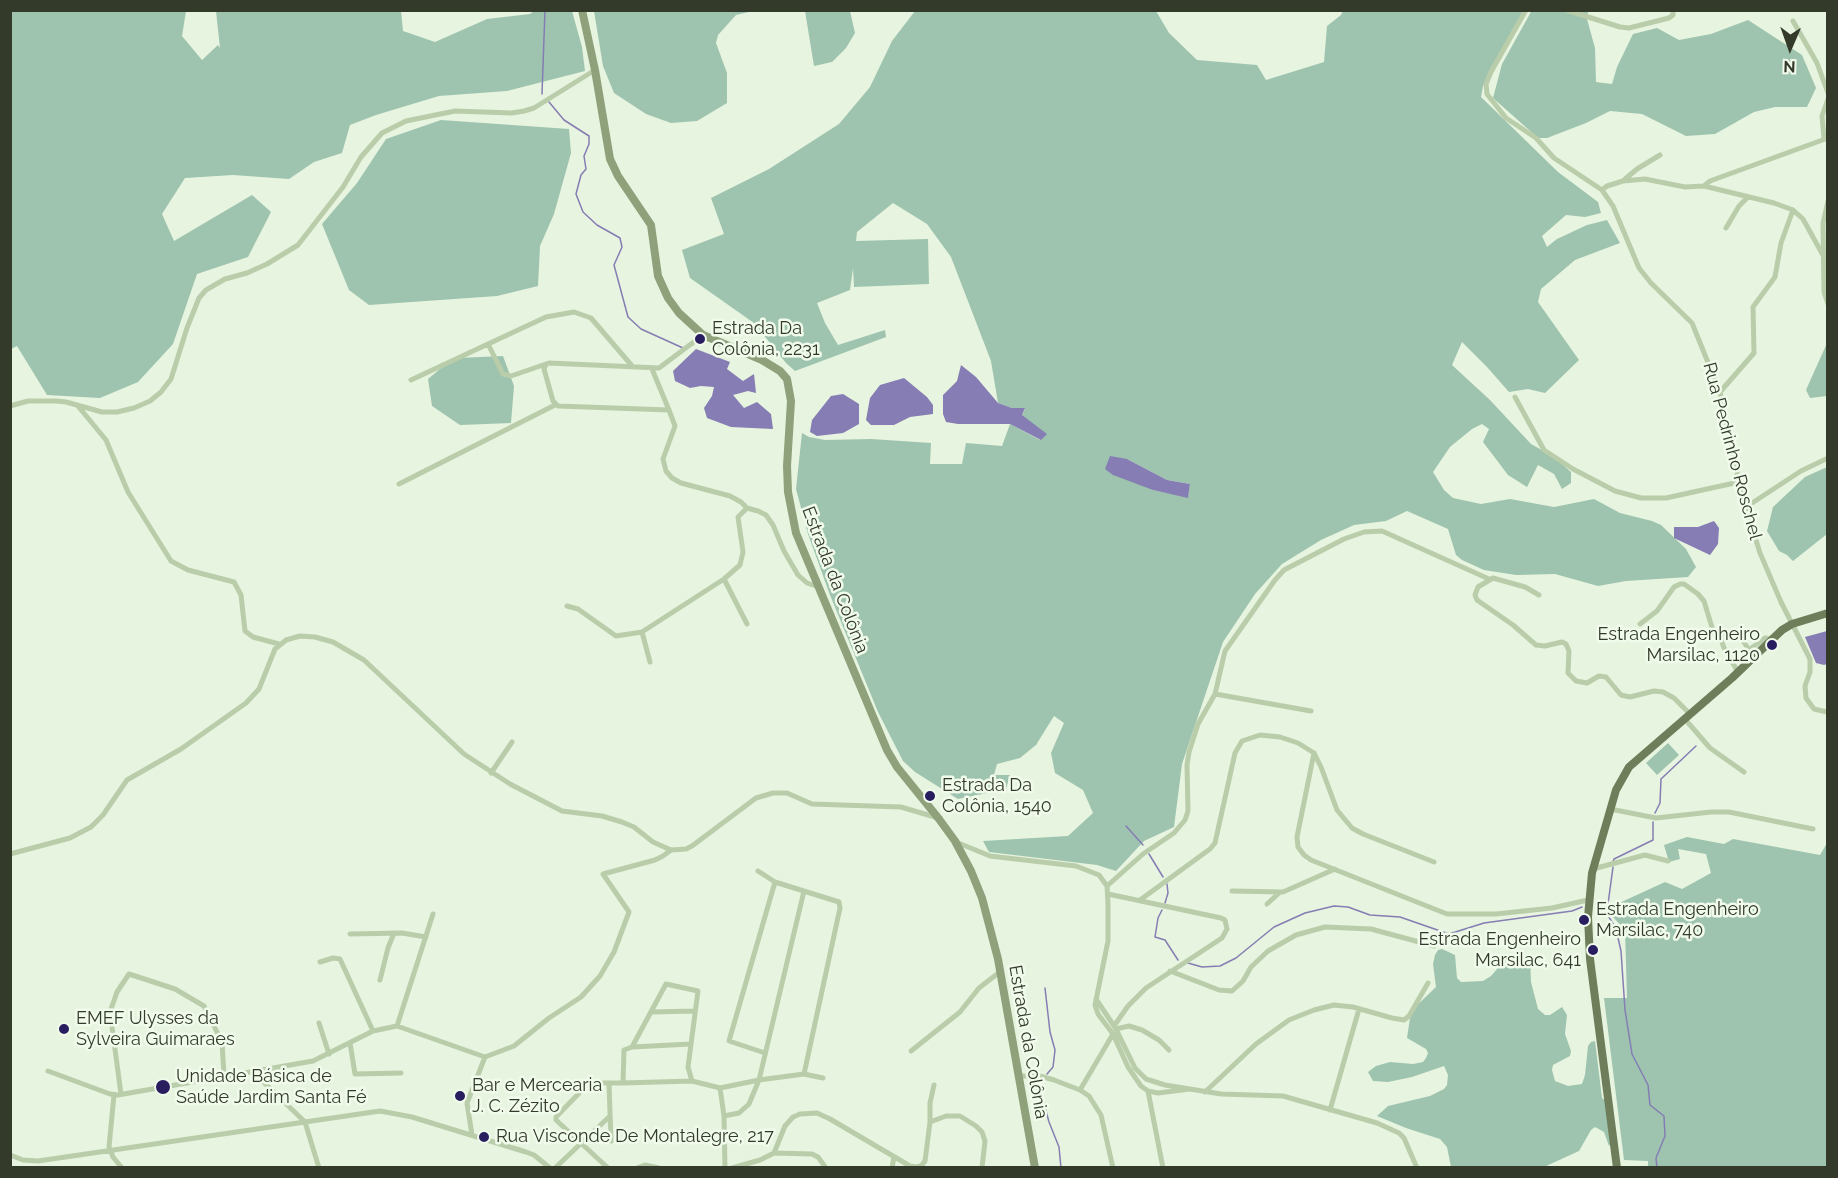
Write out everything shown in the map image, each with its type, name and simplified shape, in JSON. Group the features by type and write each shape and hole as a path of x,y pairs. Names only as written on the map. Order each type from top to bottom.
{"main road":[{"name":"Estrada da Colônia","path":"582,10 610,159 618,176 651,225 658,276 668,298 679,314 703,335 762,360 780,371 787,380 791,401 787,466 790,512 796,533 887,750 897,767 955,841 982,898 991,925 1001,971 1035,1167"},
{"path":"1617,1167 1590,959 1588,900 1593,869 1622,776 1629,767 1738,672 1782,630 1792,624 1827,613"}],"street":[{"name":"Rua Pedrinho Roschel","path":"1526,10 1486,84 1487,94 1506,118 1536,138 1554,158 1602,190 1613,206 1639,268 1651,283 1692,322 1720,392 1739,482 1760,553 1809,659 1810,672 1804,692 1806,698 1814,709 1827,712"},
{"path":"1566,10 1629,28 1669,18 1673,15 1673,10"},
{"path":"1793,21 1817,63 1827,93"},
{"path":"10,406 37,400 66,402 102,412 117,412 150,401 171,379 199,298 206,290 225,279 267,264 298,245 344,187 361,157 382,133 406,121 455,111 512,113 524,111 534,108 594,70"},
{"path":"1704,186 1826,138 1822,116 1827,99"},
{"path":"1623,181 1636,169 1660,156"},
{"path":"1602,190 1606,186 1623,181 1646,179 1685,187 1704,186 1774,202 1793,210 1803,219 1825,259"},
{"path":"1726,228 1739,206 1748,197"},
{"path":"1827,201 1823,223 1824,292 1827,304"},
{"path":"1720,392 1754,353 1753,307 1775,277 1781,243 1793,210"},
{"path":"411,380 546,317 574,312 591,318 634,367"},
{"path":"488,344 503,374 511,376 546,364 595,364 652,369 665,365 703,335"},
{"path":"546,364 544,369 555,405"},
{"path":"652,369 675,426 663,459 666,471 681,483 730,496 747,508 766,515 798,575 807,583 819,587"},
{"path":"1515,397 1544,450 1581,474 1615,490 1641,498 1666,498 1739,482"},
{"path":"76,405 106,440 121,480 171,561 188,570 234,582 241,595 245,631 253,637 279,644 300,636 315,637 333,642 357,655 373,667 459,749 491,773 562,811 602,816 622,822 671,850 686,849 692,846 756,798 769,793 787,793 812,804 901,807 939,819"},
{"path":"399,484 555,405 669,410"},
{"path":"1746,507 1801,471 1827,458"},
{"path":"567,606 578,609 616,636 642,632 724,579 742,562 738,522 740,514 747,508"},
{"path":"1107,886 1143,854 1174,833 1185,820 1188,811 1189,752 1198,724 1215,694 1222,657 1228,644 1275,580 1293,564 1344,539 1364,532 1382,531 1489,579"},
{"path":"1539,595 1512,582 1496,578 1489,579 1476,590 1475,595 1477,600 1536,645 1545,646 1562,642 1566,644 1569,648 1568,673 1576,681 1587,683 1599,676 1604,676 1610,680 1621,695 1630,698 1654,691 1663,692 1674,698 1710,748 1744,772"},
{"path":"724,579 747,624"},
{"path":"1640,624 1657,611 1674,587 1680,584 1690,588 1704,601 1708,609 1711,632 1715,636 1730,632 1738,633 1749,650 1751,660"},
{"path":"642,632 650,662"},
{"path":"1720,636 1722,645 1738,672"},
{"path":"1749,650 1765,639 1774,639"},
{"path":"10,854 70,838 91,827 103,815 117,791 127,780 181,749 251,699 259,689 269,661 279,644"},
{"path":"1215,694 1311,711"},
{"path":"1140,900 1215,843 1234,753 1242,741 1260,735 1280,737 1298,743 1314,753 1337,810 1352,828 1434,862"},
{"path":"491,773 512,742"},
{"path":"1314,753 1298,827 1299,847 1311,860 1447,914 1496,914 1552,908 1588,900"},
{"path":"1610,809 1656,818 1729,812 1813,829"},
{"path":"955,841 990,856 1076,866 1099,875 1107,886 1108,894 1107,941 1096,999 1140,1075 1154,1082 1205,1092 1283,1096 1377,1123 1399,1133 1408,1146 1416,1167"},
{"path":"48,1071 118,1095 313,1061 373,1031 397,1026 485,1057 514,1046 549,1018 581,997 608,963 629,912 603,874 655,860 671,850"},
{"path":"1593,869 1645,855 1668,861"},
{"path":"1232,891 1279,892 1296,887 1335,869"},
{"path":"758,872 775,882 839,902 840,908 804,1074"},
{"path":"765,1053 729,1041 775,882"},
{"path":"724,1116 739,1113 749,1104 759,1080 804,891"},
{"path":"1267,904 1279,892"},
{"path":"1080,1090 1114,1030 1137,996 1226,934 1227,924 1221,918 1108,894"},
{"path":"397,1026 433,914"},
{"path":"1170,971 1219,990 1232,991 1243,981 1251,967 1268,951 1296,935 1325,927 1371,929 1434,946"},
{"path":"350,934 394,933 426,938"},
{"path":"380,980 394,933"},
{"path":"320,962 333,958 340,959 373,1031"},
{"path":"911,1051 960,1012 978,987 1001,971"},
{"path":"122,1167 110,1151 109,1141 118,1095 110,1012 117,992 129,974 175,989 204,1006 222,1042 224,1075"},
{"path":"1205,1092 1256,1044 1288,1020 1334,1005 1404,1020 1428,983"},
{"path":"632,1047 666,984 698,991 688,1067 692,1081"},
{"path":"1330,1110 1359,1009"},
{"path":"651,1012 695,1011"},
{"path":"319,1023 329,1054"},
{"path":"1114,1030 1129,1026 1142,1030 1160,1040 1169,1050"},
{"path":"1114,1030 1135,1079 1148,1091 1158,1093 1190,1089"},
{"path":"350,1043 355,1074 401,1072"},
{"path":"623,1083 624,1050 632,1047 691,1044"},
{"path":"472,1135 467,1103 485,1057"},
{"path":"253,1072 305,1122 319,1167"},
{"path":"608,1167 556,1120 556,1117 591,1083 692,1081 720,1088 804,1074 823,1078"},
{"path":"1018,1076 1047,1078 1080,1090 1093,1101 1101,1115 1113,1167"},
{"path":"609,1083 611,1141"},
{"path":"774,1153 785,1126 793,1117 816,1113 910,1166 922,1165 927,1154 930,1103 934,1085"},
{"path":"720,1088 724,1116 725,1167"},
{"path":"1148,1091 1163,1167"},
{"path":"10,1155 23,1160 38,1161 380,1111 412,1117 534,1155 550,1167"},
{"path":"555,1167 610,1116"},
{"path":"930,1122 946,1116 960,1116 976,1126 982,1132 985,1141 982,1167"},
{"path":"732,1167 760,1160 774,1153 812,1155 818,1157 826,1167"},
{"path":"892,1167 894,1157"},
{"path":"638,1167 645,1165 659,1167"}],"green space":[{"path":"11,10 186,11 182,36 202,60 218,45 220,48 216,11 401,11 403,31 435,42 487,19 530,14 534,11 572,11 582,47 585,71 507,91 439,96 376,115 350,125 342,153 314,162 289,179 233,175 185,178 162,214 174,241 252,195 271,212 248,257 197,274 173,344 138,382 100,398 47,395 17,346 11,349"},
{"path":"1532,10 1588,11 1587,19 1595,48 1596,82 1612,84 1617,67 1633,34 1657,28 1679,40 1711,34 1748,20 1802,55 1816,88 1807,107 1775,107 1754,112 1715,134 1686,136 1642,114 1610,111 1547,138 1538,138 1493,98 1502,64"},
{"path":"594,11 753,11 736,15 718,35 716,43 727,73 727,103 697,121 671,123 646,114 614,93 603,66"},
{"path":"805,11 850,11 855,33 846,48 832,62 814,66"},
{"path":"915,11 1156,11 1169,33 1197,60 1257,65 1266,80 1324,62 1327,26 1343,11 1523,11 1483,86 1481,97 1558,172 1598,202 1601,213 1585,217 1566,215 1542,236 1547,247 1557,239 1587,225 1607,220 1620,243 1575,260 1541,289 1538,302 1579,360 1545,393 1528,389 1509,392 1462,342 1452,365 1490,400 1531,444 1554,457 1571,472 1571,483 1562,489 1554,474 1538,465 1527,487 1508,475 1483,442 1489,429 1482,424 1450,447 1433,472 1444,490 1453,498 1481,504 1510,499 1554,507 1594,499 1620,513 1661,525 1686,549 1696,567 1688,577 1626,581 1598,586 1555,574 1516,575 1484,570 1456,555 1448,529 1407,511 1386,521 1354,525 1321,540 1282,564 1255,594 1223,642 1182,764 1174,827 1144,841 1116,871 1097,865 989,852 983,841 1068,836 1093,813 1083,790 1055,773 1051,753 1064,723 1054,716 1036,745 1020,758 997,764 994,775 1010,775 1006,789 958,799 915,772 903,761 878,712 830,595 808,534 796,489 802,433 825,440 871,439 931,443 930,464 962,464 966,443 1002,446 1010,424 1040,440 1022,415 1025,409 1012,408 998,403 991,361 951,257 927,224 893,203 857,232 856,241 928,239 929,284 854,287 853,268 850,290 817,303 825,323 838,345 885,330 886,337 795,371 754,323 690,278 682,250 724,234 711,198 769,169 839,124 870,87 892,41","holes":["1127,459 1167,480 1190,484 1188,497 1153,490"]},
{"path":"441,120 569,129 571,153 554,214 540,246 538,286 497,296 369,305 349,290 322,224 357,183 386,139"},
{"path":"1827,343 1827,396 1810,398 1806,390"},
{"path":"503,356 514,386 511,423 460,425 432,406 428,379 440,369 458,358"},
{"path":"1827,467 1827,534 1793,561 1779,551 1767,531 1773,507 1805,477"},
{"path":"1668,743 1679,755 1657,775 1646,763"},
{"path":"1687,837 1724,844 1733,839 1820,855 1827,843 1827,1167 1648,1168 1648,1161 1624,1160 1604,998 1627,998 1625,930 1613,917 1615,905 1665,882 1682,889 1711,873 1706,854 1678,849 1680,859 1669,862 1664,845"},
{"path":"1442,949 1455,955 1457,978 1461,982 1483,981 1491,976 1504,961 1515,955 1526,954 1530,957 1531,982 1538,1009 1545,1015 1550,1015 1562,1007 1567,1015 1565,1034 1571,1051 1570,1056 1553,1065 1555,1081 1568,1086 1582,1084 1588,1046 1595,1041 1602,1098 1606,1101 1612,1142 1609,1146 1604,1132 1595,1127 1579,1151 1544,1167 1451,1167 1447,1147 1440,1139 1377,1116 1388,1106 1430,1096 1447,1085 1448,1075 1444,1066 1388,1082 1373,1081 1368,1072 1376,1066 1390,1062 1413,1064 1423,1062 1426,1058 1428,1053 1426,1049 1407,1038 1411,1011 1436,987 1433,964 1438,950"}],"shaded area":[{"path":"696,349 730,362 727,369 743,381 754,374 756,393 748,391 733,395 744,408 757,402 771,414 773,429 731,427 707,418 704,408 712,396 714,387 690,388 675,381 673,371"},
{"path":"961,365 976,377 998,403 1012,408 1025,408 1022,415 1047,434 1041,440 1010,424 946,422 943,414 943,395 957,381"},
{"path":"904,378 927,397 933,405 933,414 910,417 894,425 871,425 866,420 870,398 880,385"},
{"path":"843,394 859,404 859,424 843,433 817,436 810,432 812,420 831,396"},
{"path":"1110,456 1127,459 1167,480 1190,484 1188,498 1153,490 1113,475 1105,469"},
{"path":"1714,521 1719,528 1718,544 1710,555 1674,538 1674,527 1698,527"},
{"path":"1827,631 1827,664 1824,665 1816,663 1805,637"}],"waterway":[{"path":"542,94 545,10"},
{"path":"549,102 564,120 589,136 589,144 584,156 586,169 581,175 576,194 583,212 597,225 620,238 622,247 614,265 628,317 641,329 683,348"},
{"path":"1655,813 1660,803 1661,779 1696,746"},
{"path":"1613,862 1614,859 1653,840 1653,822"},
{"path":"1126,826 1143,845"},
{"path":"1149,854 1163,877"},
{"path":"1613,867 1608,904 1609,917 1616,929 1621,951 1625,1010 1632,1054 1648,1085 1650,1105 1664,1116 1665,1136 1656,1158 1657,1168"},
{"path":"1165,903 1168,893 1167,884"},
{"path":"1596,903 1607,901"},
{"path":"1188,963 1202,967 1220,966 1236,958 1274,927 1305,913 1334,906 1348,907 1370,915 1400,917 1449,934 1484,923 1572,911 1582,907"},
{"path":"1162,910 1158,918 1155,937 1165,940 1178,960"},
{"path":"1045,988 1050,1032 1055,1050 1053,1067 1047,1074"},
{"path":"1042,1096 1059,1147 1061,1168"}],"place":[{"name":"Estrada Da Colônia, 2231","path":"700,339"},
{"name":"Estrada Engenheiro Marsilac, 1120","path":"1772,645"},
{"name":"Estrada Da Colônia, 1540","path":"930,796"},
{"name":"Estrada Engenheiro Marsilac, 740","path":"1584,920"},
{"name":"Estrada Engenheiro Marsilac, 641","path":"1593,950"},
{"name":"EMEF Ulysses da Sylveira Guimaraes","path":"64,1029"},
{"name":"Unidade Básica de Saúde Jardim Santa Fé","path":"163,1087"},
{"name":"Bar e Mercearia J. C. Zézito","path":"460,1096"},
{"name":"Rua Visconde De Montalegre, 217","path":"484,1137"}]}
